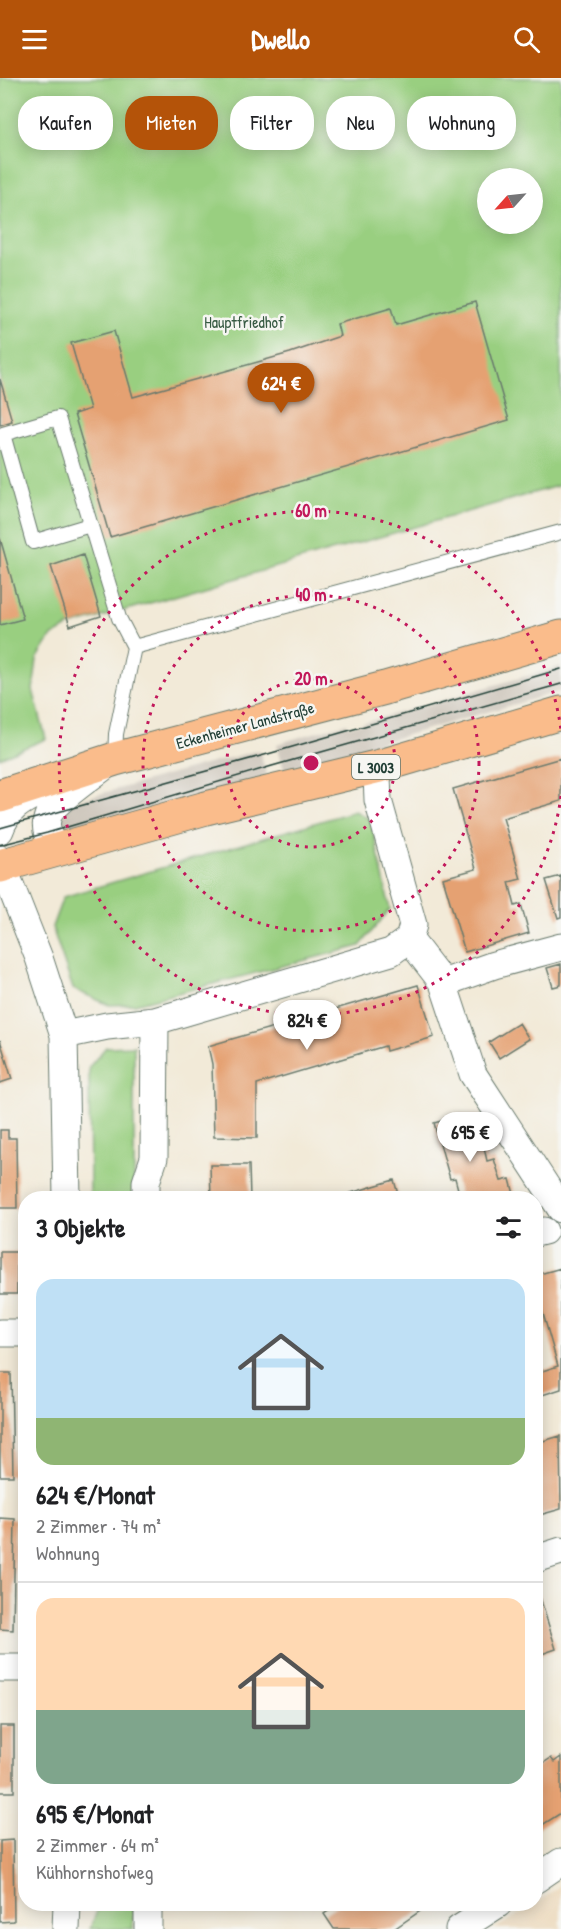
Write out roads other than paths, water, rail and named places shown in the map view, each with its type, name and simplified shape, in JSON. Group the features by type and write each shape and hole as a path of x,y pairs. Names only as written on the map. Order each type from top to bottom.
{"main road":[{"name":"Eckenheimer Landstraße","path":"0,796 561,637"},
{"name":"L 3003","path":"0,863 57,851 206,808 384,765 561,713"}],"street":[{"path":"0,830 8,813 26,798 107,765"},
{"path":"57,851 47,833 48,815 61,801 107,765"},
{"path":"64,1035 107,1026 155,1022 391,952 409,939 413,925 378,800 378,776 384,765"},
{"path":"0,863 39,958 64,1035 67,1191"},
{"path":"409,939 443,983 473,1074 561,1209"},
{"path":"443,983 494,965 561,947"},
{"path":"146,1191 146,1182 154,1158 155,1022"},
{"path":"0,1333 18,1332"},
{"path":"543,1557 561,1551"},
{"path":"0,1668 18,1668"},
{"path":"543,1874 561,1862"},
{"path":"66,1929 67,1911"},
{"path":"148,1911 148,1929"},
{"path":"459,1929 487,1911"}],"lane":[{"path":"90,525 33,542 3,434 58,418 119,618 134,647 116,734 107,765"},
{"path":"134,647 561,532"}],"tram line":[{"path":"0,828 268,754 561,669"},
{"path":"0,845 561,684"}],"park label":[{"name":"Hauptfriedhof","path":"244,322"}]}
